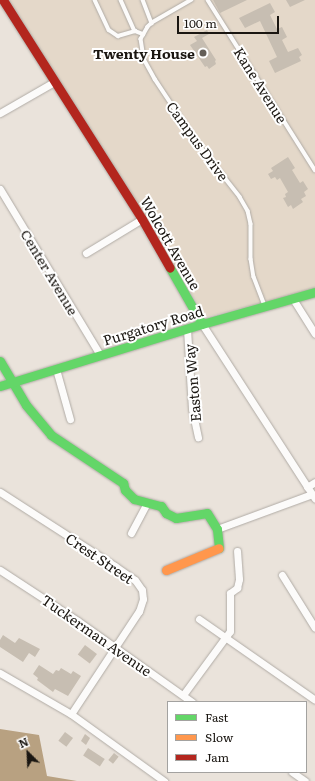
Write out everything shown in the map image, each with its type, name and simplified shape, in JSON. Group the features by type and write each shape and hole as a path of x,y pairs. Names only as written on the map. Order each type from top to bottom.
{"street":[{"name":"Wolcott Avenue","path":"2,0 142,219 202,324 313,497"},
{"path":"0,113 54,82"},
{"name":"Center Avenue","path":"0,189 100,356"},
{"path":"86,253 142,219"},
{"name":"Purgatory Road","path":"0,386 202,324 315,292"},
{"path":"293,299 315,334"},
{"name":"Easton Way","path":"187,329 192,409 198,437"},
{"path":"0,361 33,415 51,435 123,483 126,490 134,499 161,506 166,513 176,518 207,513 217,529 219,548 166,570"},
{"path":"56,369 70,419"},
{"path":"307,486 315,482"},
{"name":"Crest Street","path":"0,492 115,566 140,585 143,594 139,611 71,714"},
{"path":"217,529 313,497"},
{"path":"131,533 147,503"},
{"path":"183,696 230,631 230,593 237,588 239,579 237,551"},
{"name":"Tuckerman Avenue","path":"0,570 78,621 190,701"},
{"path":"282,575 315,628"},
{"path":"199,619 315,700"},
{"path":"0,673 71,714 164,781"},
{"path":"293,773 305,781"}],"lane":[{"path":"95,0 109,30 118,36 135,31 143,34 152,23 192,0"},
{"path":"121,0 135,31"},
{"path":"143,0 152,23"},
{"name":"Kane Avenue","path":"208,0 315,170"},
{"name":"Campus Drive","path":"143,34 141,39 144,59 155,79 196,141 248,211 251,224 251,259 254,277 265,306"}],"shaded area":[{"path":"9,0 315,0 315,290 206,317"},
{"path":"0,729 39,735 47,776 77,781 0,781"}],"building":[{"path":"213,0 247,0 220,13"},
{"path":"286,0 305,0 290,7"},
{"path":"270,3 275,12 270,15 277,29 282,27 287,37 282,40 288,52 298,48 302,55 299,57 301,61 275,73 269,61 277,57 260,21 245,28 239,18"},
{"name":"Twenty House","path":"207,30 209,34 202,38 216,60 216,64 209,69 207,66 205,67 190,45 197,41 194,37"},
{"path":"288,157 295,168 292,170 300,183 303,181 308,189 304,192 306,196 301,199 303,202 293,209 291,205 288,207 283,198 286,197 285,194 288,192 280,178 277,180 275,177 271,179 268,174 273,171 271,168"},
{"path":"3,635 15,643 19,638 40,649 35,657 29,653 23,662 0,647 0,640"},
{"path":"85,645 97,654 90,664 78,655"},
{"path":"39,665 53,674 56,670 59,671 61,668 71,674 73,671 81,676 68,696 55,689 53,692 37,680 38,678 33,674"},
{"path":"65,732 73,738 66,747 58,741"},
{"path":"85,734 90,738 86,745 81,741"},
{"path":"88,748 105,759 100,766 83,756"},
{"path":"114,753 119,757 113,764 108,760"}],"traffic: fast":[{"path":"170,268 202,324"},
{"path":"0,386 202,324 315,292"},
{"path":"0,361 26,405 51,435 123,483 125,490 134,499 161,506 166,513 176,518 207,513 217,529 219,548"}],"traffic: slow":[{"path":"166,570 219,548"}],"traffic: jam":[{"path":"3,0 142,219 170,268"}],"place":[{"name":"Twenty House","path":"203,53"}]}
